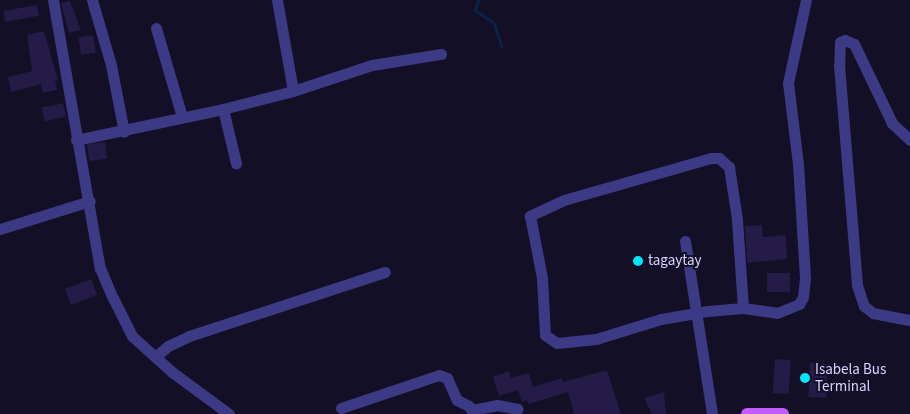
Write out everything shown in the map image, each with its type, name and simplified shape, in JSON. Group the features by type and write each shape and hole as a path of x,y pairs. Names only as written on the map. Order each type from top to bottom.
{"main road":[{"path":"747,414 783,414"}],"street":[{"path":"53,0 76,140 90,201 100,268 132,336 155,357 229,414"},
{"path":"92,0 111,66 124,132"},
{"path":"277,0 293,91"},
{"path":"743,308 737,219 729,167 719,158 564,200 530,216 542,278 545,335 550,340 569,344 661,319 743,308 778,313 799,304 804,291 798,164 788,83 806,0"},
{"path":"156,28 182,117"},
{"path":"910,140 892,123 854,44 845,40 840,42 839,65 857,285 864,306 873,313 910,320"},
{"path":"76,140 124,132 223,109 293,91 372,65 441,54"},
{"path":"223,109 236,163"},
{"path":"0,229 90,201"},
{"path":"685,241 698,313 712,414"},
{"path":"155,357 184,338 385,272"},
{"path":"341,408 439,375 447,378 457,400 473,412 497,405 518,409"}],"building":[{"path":"70,1 81,30 69,33 61,3"},
{"path":"37,5 39,16 5,22 4,11"},
{"path":"44,31 58,80 55,81 57,90 43,93 41,84 11,92 8,77 32,71 27,35"},
{"path":"93,35 96,53 81,55 78,37"},
{"path":"63,103 66,117 44,121 41,108"},
{"path":"105,142 107,159 89,161 87,144"},
{"path":"762,225 763,237 786,235 787,259 747,263 745,226"},
{"path":"767,273 790,273 790,292 767,292"},
{"path":"91,279 97,295 71,305 65,289"},
{"path":"775,359 791,360 789,394 773,393"},
{"path":"810,363 828,364 826,398 808,397"},
{"path":"607,370 621,414 574,414 568,392 529,404 527,400 522,402 518,390 499,396 493,377 509,371 511,378 529,373 533,387 562,378 563,382"},
{"path":"664,392 666,414 652,414 644,398"}],"waterway":[{"path":"479,0 475,10 494,23 502,46"}],"place":[{"name":"tagaytay","path":"638,261"},
{"name":"Isabela Bus Terminal","path":"805,378"}]}
